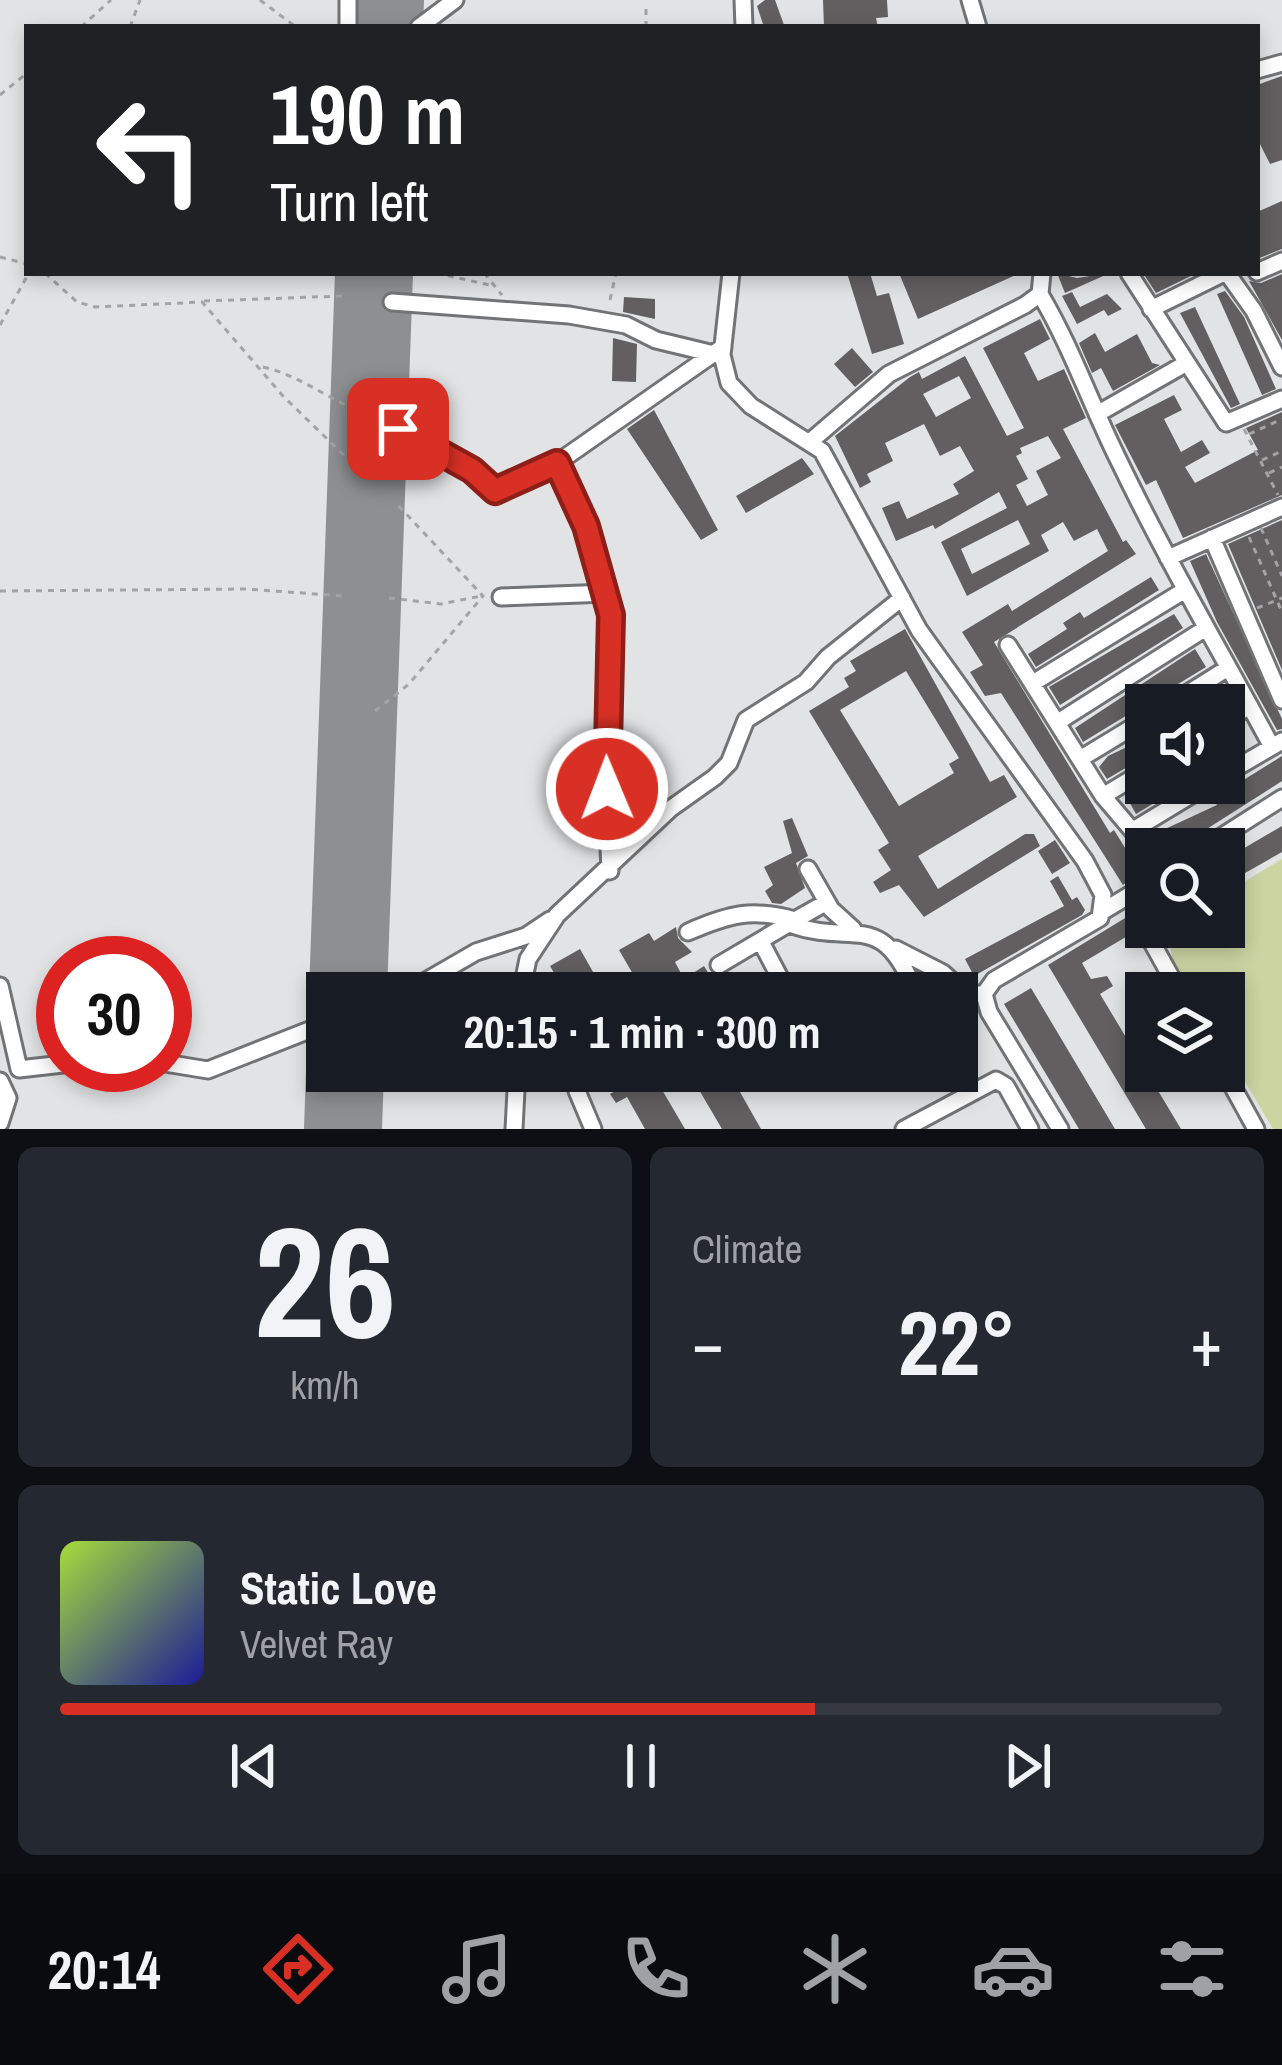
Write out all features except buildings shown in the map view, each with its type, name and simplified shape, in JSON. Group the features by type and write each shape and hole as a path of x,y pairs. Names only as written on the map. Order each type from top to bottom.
{"street":[{"path":"423,24 455,0"},
{"path":"731,276 719,352 739,395 812,440 972,709 1068,835 1103,896 1105,910"},
{"path":"1042,276 1040,294 1074,352 1097,414 1168,558 1250,706 1277,744 1245,763"},
{"path":"1131,276 1226,423 1282,399"},
{"path":"1151,309 1229,276 1282,367"},
{"path":"812,440 889,374 1040,294"},
{"path":"392,302 512,307 626,325 719,352"},
{"path":"398,429 472,470 495,491 557,463 719,352"},
{"path":"1097,414 1185,364"},
{"path":"557,463 608,593 605,759 610,871"},
{"path":"1168,558 1282,505"},
{"path":"1212,538 1282,700"},
{"path":"1033,683 1185,590"},
{"path":"492,596 608,593"},
{"path":"441,972 476,952 526,936 557,915 610,871 670,809 729,763 746,720 806,682 828,657 902,598"},
{"path":"1058,722 1206,628"},
{"path":"1008,645 1103,796 1134,828"},
{"path":"1202,684 1228,668"},
{"path":"1245,709 1250,706"},
{"path":"1081,759 1125,732"},
{"path":"1103,796 1125,783"},
{"path":"1235,828 1282,798"},
{"path":"1137,828 1176,804"},
{"path":"808,869 826,902 853,929 941,972"},
{"path":"984,994 994,980 1125,898"},
{"path":"719,965 826,902"},
{"path":"688,932 733,913 760,910 821,934 853,929"},
{"path":"525,972 528,959 557,915"},
{"path":"761,942 777,972"},
{"path":"887,945 903,972"},
{"path":"0,986 19,1069 36,1067"},
{"path":"978,993 984,994"},
{"path":"984,994 989,1012 1060,1129"},
{"path":"192,1067 208,1070 306,1031"},
{"path":"904,1129 996,1080 1006,1086 1030,1129"},
{"path":"0,1081 8,1098 0,1123"},
{"path":"514,1129 516,1092"},
{"path":"577,1092 593,1129"},
{"path":"1236,1092 1256,1129"}],"path":[{"path":"84,24 111,0"},
{"path":"260,0 292,24"},
{"path":"646,7 646,24"},
{"path":"0,95 24,75"},
{"path":"0,325 27,276"},
{"path":"48,276 77,302 95,307 342,296"},
{"path":"449,276 494,286"},
{"path":"486,276 512,307"},
{"path":"610,300 615,276"},
{"path":"202,302 263,367 283,396 356,467"},
{"path":"263,367 284,371 324,398 363,413"},
{"path":"1239,419 1282,505"},
{"path":"1248,435 1282,419"},
{"path":"1261,460 1282,451"},
{"path":"1268,474 1282,467"},
{"path":"1275,488 1282,485"},
{"path":"396,503 492,596"},
{"path":"1251,522 1282,576"},
{"path":"1251,522 1282,612"},
{"path":"0,591 225,589 344,596"},
{"path":"389,598 441,604 492,596"},
{"path":"375,711 409,684 492,596"},
{"path":"1244,614 1279,599"}],"green space":[{"path":"1282,859 1282,1129 1273,1129 1245,1082 1245,972 1180,972 1171,948 1245,948 1245,881"}],"runway":[{"path":"384,24 385,0"},
{"path":"349,972 374,276"},
{"path":"343,1129 344,1092"}],"route":[{"path":"398,429 472,470 495,491 557,463 573,492 608,593 607,789"}]}
